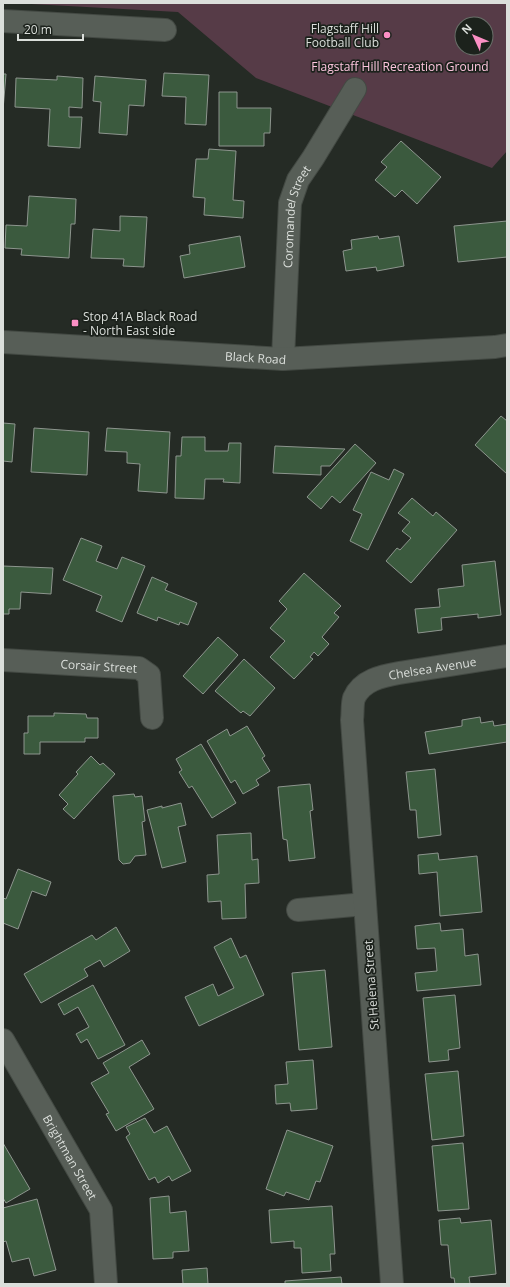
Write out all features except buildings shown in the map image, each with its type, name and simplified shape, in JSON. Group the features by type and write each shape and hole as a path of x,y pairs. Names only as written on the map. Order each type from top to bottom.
{"street":[{"path":"3,21 165,30"},
{"name":"Coromandel Street","path":"283,359 290,203 298,180 355,89"},
{"name":"Black Road","path":"3,342 283,359 495,347 507,345"},
{"name":"Chelsea Avenue","path":"362,688 369,681 391,674 507,656"},
{"name":"Corsair Street","path":"3,660 139,668 149,675 152,718"},
{"name":"St Helena Street","path":"362,688 354,698 352,720 392,1284"},
{"path":"298,910 365,904"},
{"name":"Brightman Street","path":"3,1040 101,1210 106,1284"}],"green space":[{"name":"Flagstaff Hill Recreation Ground","path":"13,3 507,3 507,151 492,168 256,78 178,12"}],"place":[{"name":"Flagstaff Hill Football Club","path":"387,35"},
{"name":"Stop 41A Black Road - North East side","path":"75,323"}]}
